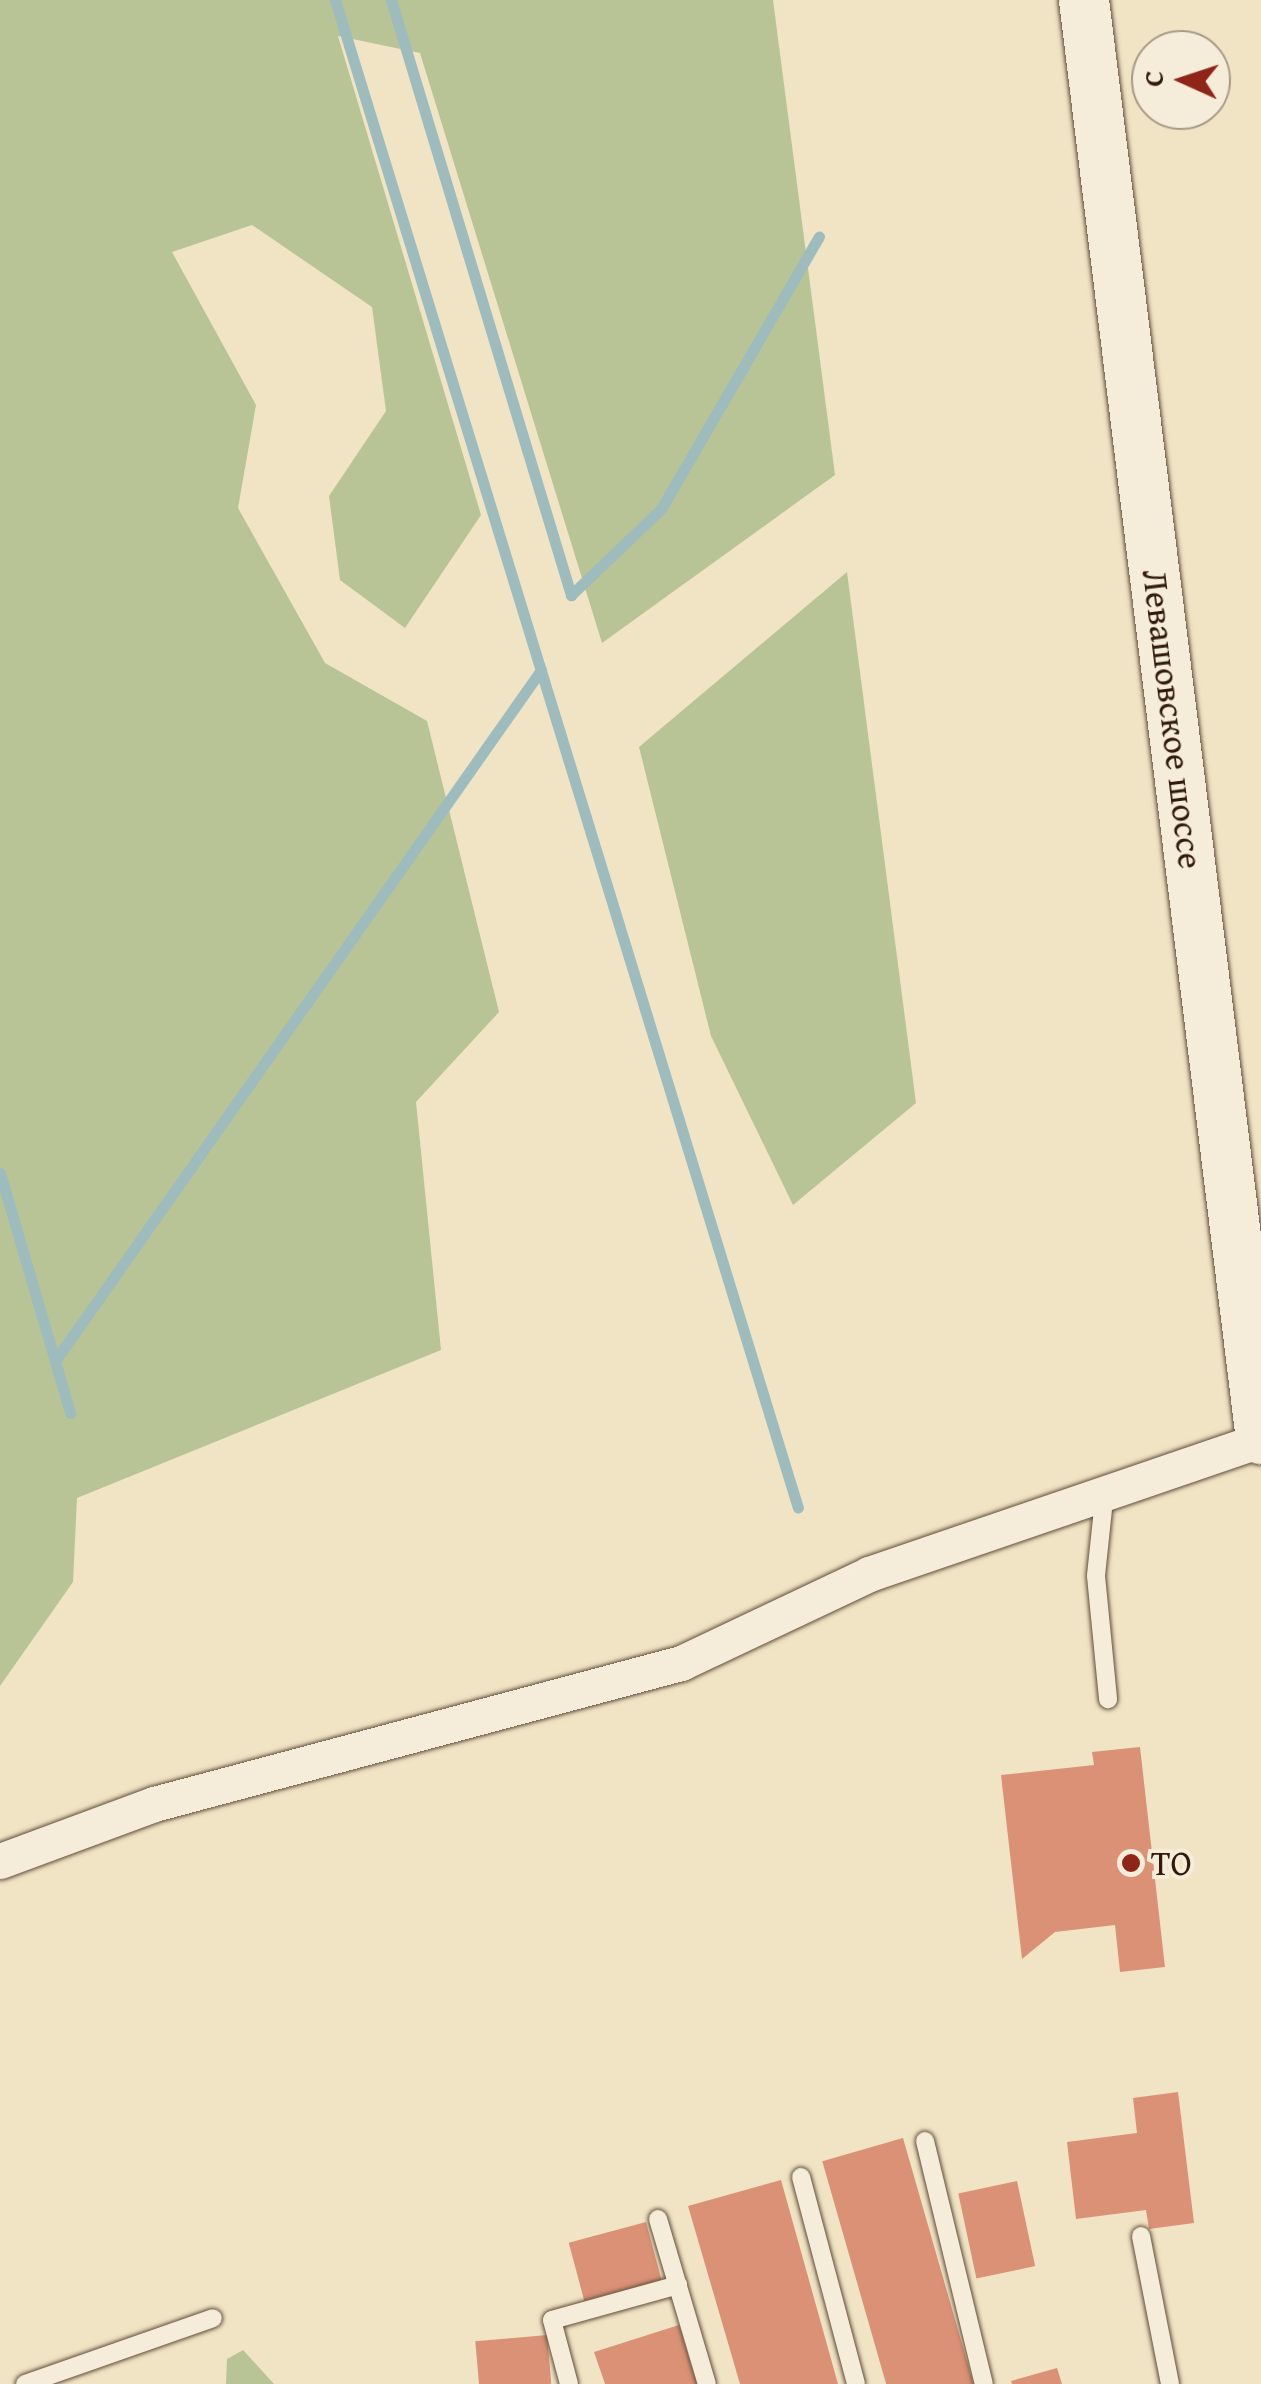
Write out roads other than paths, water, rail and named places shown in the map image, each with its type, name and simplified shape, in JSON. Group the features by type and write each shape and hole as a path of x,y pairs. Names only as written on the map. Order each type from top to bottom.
{"main road":[{"name":"Левашовское шоссе","path":"1084,0 1261,1439"}],"street":[{"path":"0,1860 154,1804 681,1663 869,1574 1106,1488 1261,1439"}],"lane":[{"path":"1106,1488 1096,1576 1108,1699"},
{"path":"925,2141 984,2384"},
{"path":"801,2176 856,2384"},
{"path":"658,2219 707,2384"},
{"path":"1142,2236 1170,2384"},
{"path":"569,2384 552,2320 678,2285"},
{"path":"25,2384 213,2318"}],"waterway":[{"path":"335,0 798,1508"},
{"path":"391,0 571,595 661,509 819,236"},
{"path":"55,1361 541,670"},
{"path":"0,1173 70,1413"}],"place":[{"name":"ТО","path":"1131,1863"}]}
